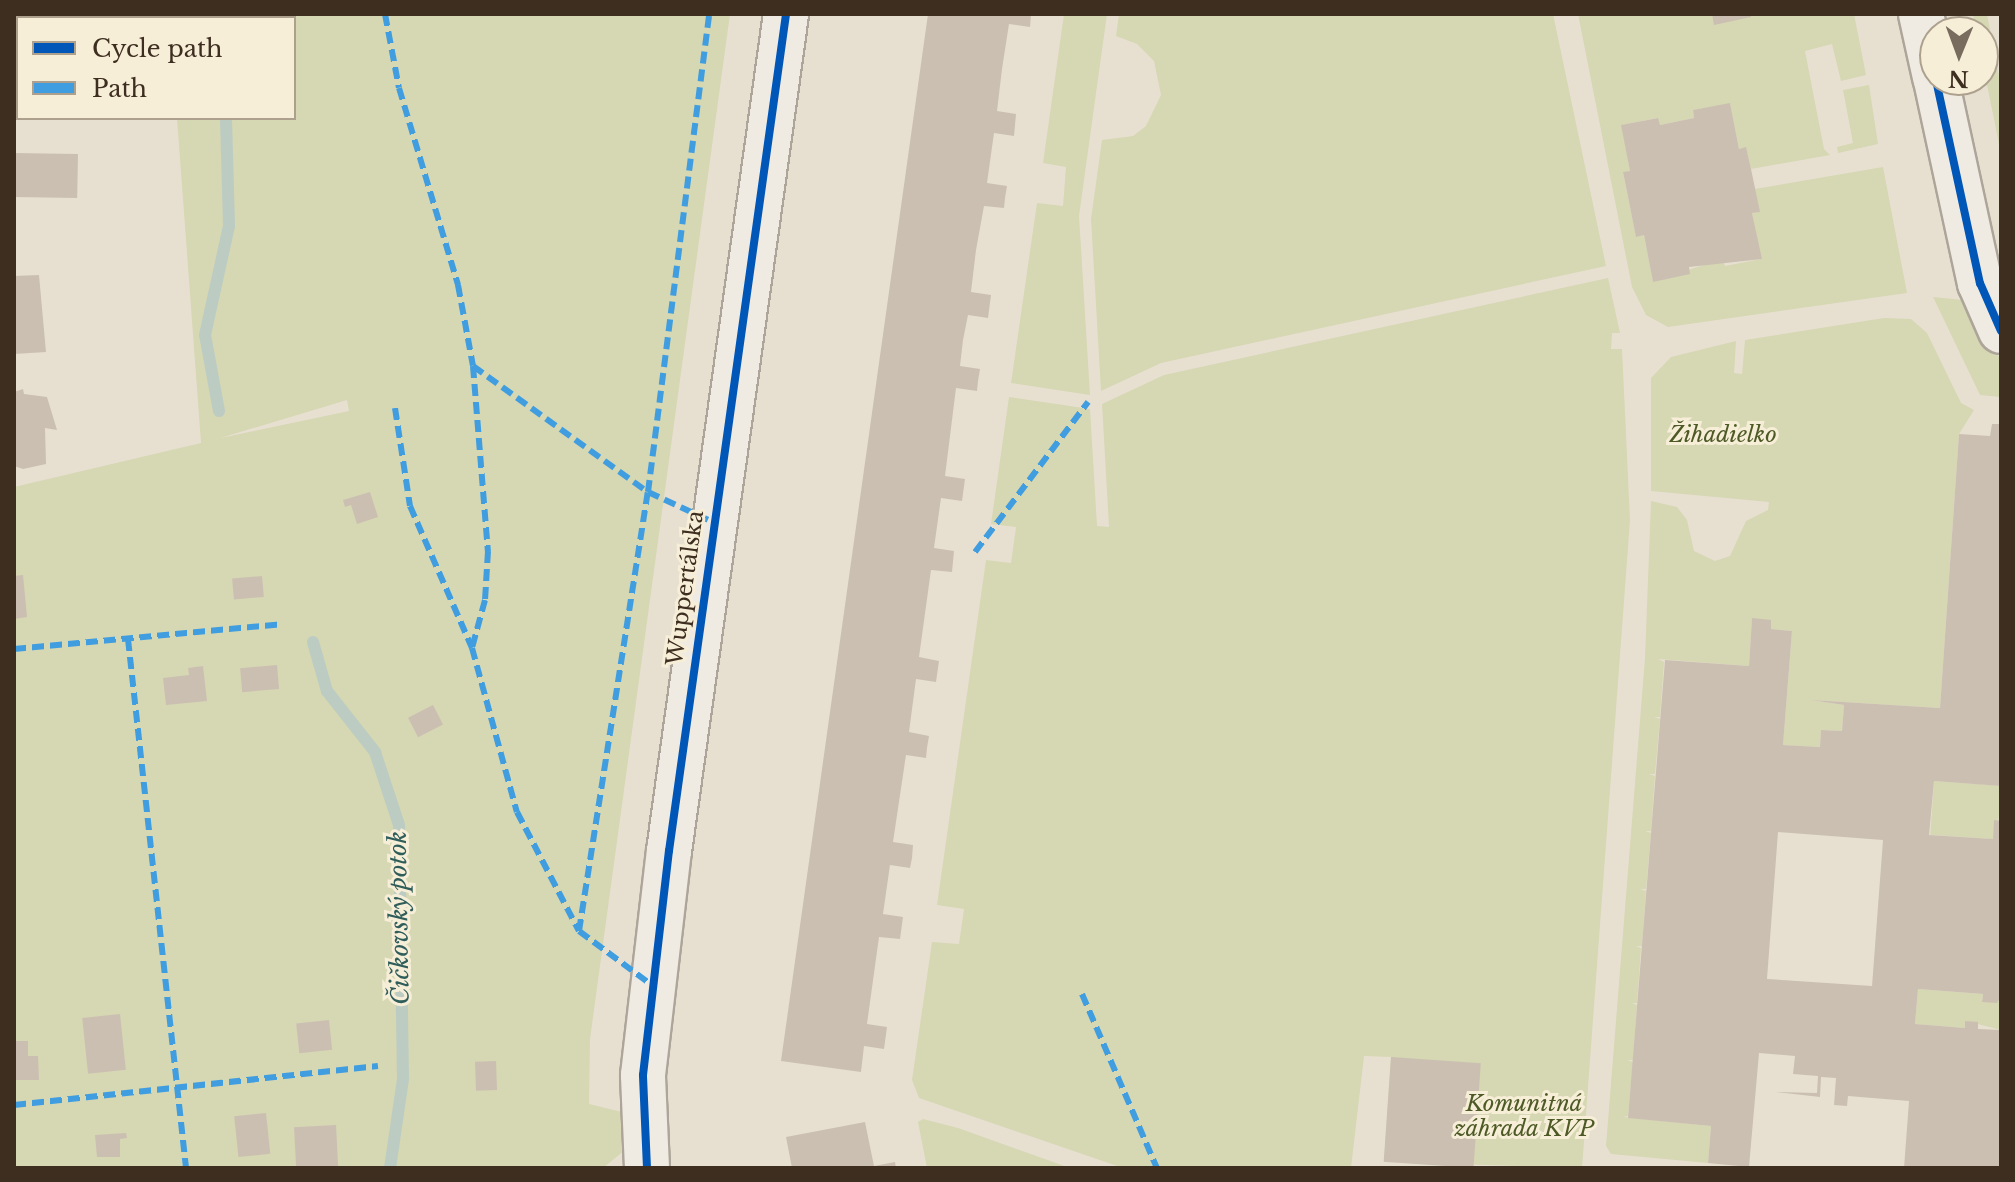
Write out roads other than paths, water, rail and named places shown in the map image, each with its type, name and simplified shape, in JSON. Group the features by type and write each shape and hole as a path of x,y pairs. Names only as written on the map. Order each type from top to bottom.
{"street":[{"name":"Wuppertálska","path":"647,1168 643,1075 669,851 786,14"},
{"path":"1939,96 1980,283 2001,331"}],"waterway":[{"name":"Čičkovský potok","path":"219,411 205,335 229,226 226,120"},
{"name":"Čičkovský potok","path":"313,642 327,691 375,752 399,825 403,1079 390,1168"}],"park label":[{"name":"Žihadielko","path":"1723,435"},
{"name":"Komunitná záhrada KVP","path":"1524,1116"}]}
